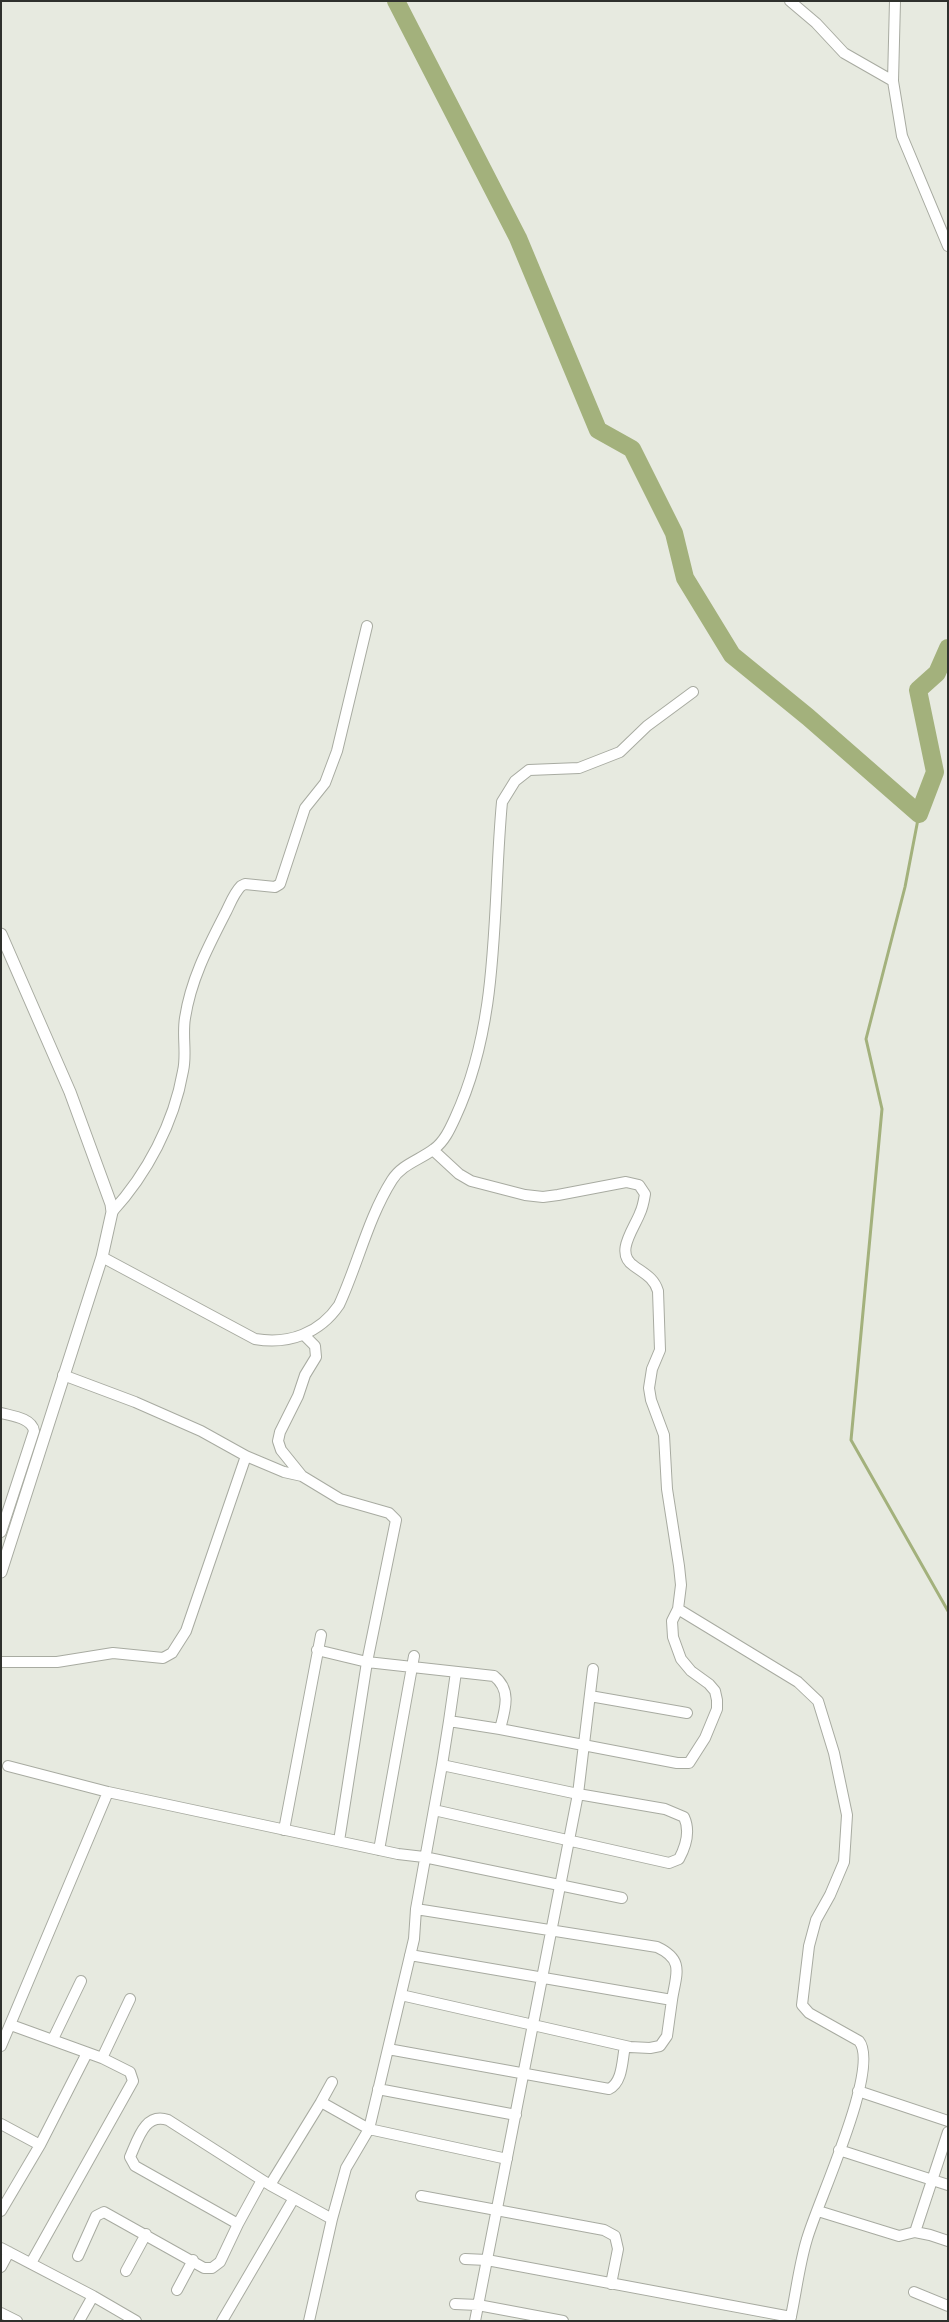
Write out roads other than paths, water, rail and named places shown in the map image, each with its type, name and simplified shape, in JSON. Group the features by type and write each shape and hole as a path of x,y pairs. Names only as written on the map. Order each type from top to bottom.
{"street":[{"path":"790,1 816,23 844,53 893,81"},
{"path":"896,1 893,81 902,136 948,246"},
{"path":"112,1212 135,1186 171,1116 186,1056 184,1020 196,970 241,886 245,884 276,887 280,884 305,808 326,783 337,751 367,626"},
{"path":"102,1257 255,1339 275,1340 305,1336 330,1317 339,1305 378,1208 393,1179 403,1168 433,1150 443,1140 455,1118 474,1070 482,1038 492,974 502,802 515,781 529,770 579,768 620,752 647,726 693,692"},
{"path":"1,934 70,1092 107,1191 112,1212 102,1257 1,1572"},
{"path":"433,1150 459,1174 471,1181 525,1195 558,1195 626,1182 639,1185 645,1194 641,1211 625,1246 625,1257 631,1265 649,1275 655,1282 658,1291 660,1350 652,1369 649,1388 651,1400 664,1435 668,1489 680,1576 678,1609 672,1621 673,1637 680,1659 691,1671 709,1684 715,1691 717,1700 717,1709 705,1738 689,1763 677,1763 449,1721"},
{"path":"302,1476 281,1450 278,1441 285,1420 298,1396 304,1375 316,1357 315,1346 305,1336"},
{"path":"63,1375 135,1402 201,1431 246,1456 284,1472 302,1476 340,1499 389,1513 396,1520 368,1662 339,1841"},
{"path":"1,1412 28,1421 32,1425 34,1432 1,1532"},
{"path":"1,1662 57,1662 113,1653 163,1658 172,1653 186,1631 246,1456"},
{"path":"465,2259 487,2260 791,2319 807,2239 839,2150 864,2070 862,2045 848,2034 809,2013 802,2005 806,1964 816,1920 830,1895 844,1862 847,1815 834,1753 818,1701 798,1682 678,1609"},
{"path":"284,1830 317,1650 322,1635"},
{"path":"317,1650 368,1662 494,1676 503,1683 506,1693 500,1729"},
{"path":"379,1850 414,1656"},
{"path":"476,2321 570,1840 578,1794 593,1669"},
{"path":"309,2321 332,2219 346,2168 369,2129 414,1940 416,1909 442,1764 456,1672"},
{"path":"590,1696 687,1713"},
{"path":"434,1810 669,1862 679,1859 684,1851 688,1825 684,1817 665,1809 578,1794 442,1764"},
{"path":"8,1766 108,1792 284,1830 622,1898"},
{"path":"1,2046 108,1792"},
{"path":"401,1995 624,2046 650,2048 660,2046 666,2036 676,1962 669,1953 656,1948 416,1909"},
{"path":"410,1955 672,2000"},
{"path":"52,2039 81,1981"},
{"path":"102,2058 130,1999"},
{"path":"11,2025 102,2058 130,2072 133,2081 32,2263"},
{"path":"388,2049 610,2089 616,2086 619,2080 624,2046"},
{"path":"1,2211 40,2145 87,2053"},
{"path":"78,2256 96,2216 104,2212 193,2260 204,2268 212,2268 220,2262 238,2224 321,2102 332,2082"},
{"path":"378,2089 516,2115"},
{"path":"858,2091 948,2121"},
{"path":"321,2102 369,2129 507,2159"},
{"path":"238,2224 135,2166 130,2157 139,2136 151,2119 158,2117 168,2120 266,2183 332,2219"},
{"path":"1,2124 40,2145"},
{"path":"915,2232 948,2132"},
{"path":"839,2150 948,2185"},
{"path":"421,2196 604,2230 615,2236 618,2249 612,2284"},
{"path":"227,2319 294,2198"},
{"path":"818,2211 900,2236 915,2232 930,2234 948,2241"},
{"path":"126,2271 146,2234"},
{"path":"1,2266 5,2250 136,2321"},
{"path":"177,2290 193,2260"},
{"path":"914,2292 948,2306"},
{"path":"79,2321 93,2296"},
{"path":"455,2304 478,2305 563,2321"},
{"path":"1,2313 17,2321"}],"waterway":[{"path":"396,1 518,238 598,430 632,449 674,533 685,578 732,655 808,717 919,814 935,772 918,690 937,673 948,648"},
{"path":"919,814 905,887 866,1039 882,1109 851,1440 948,1611"}]}
